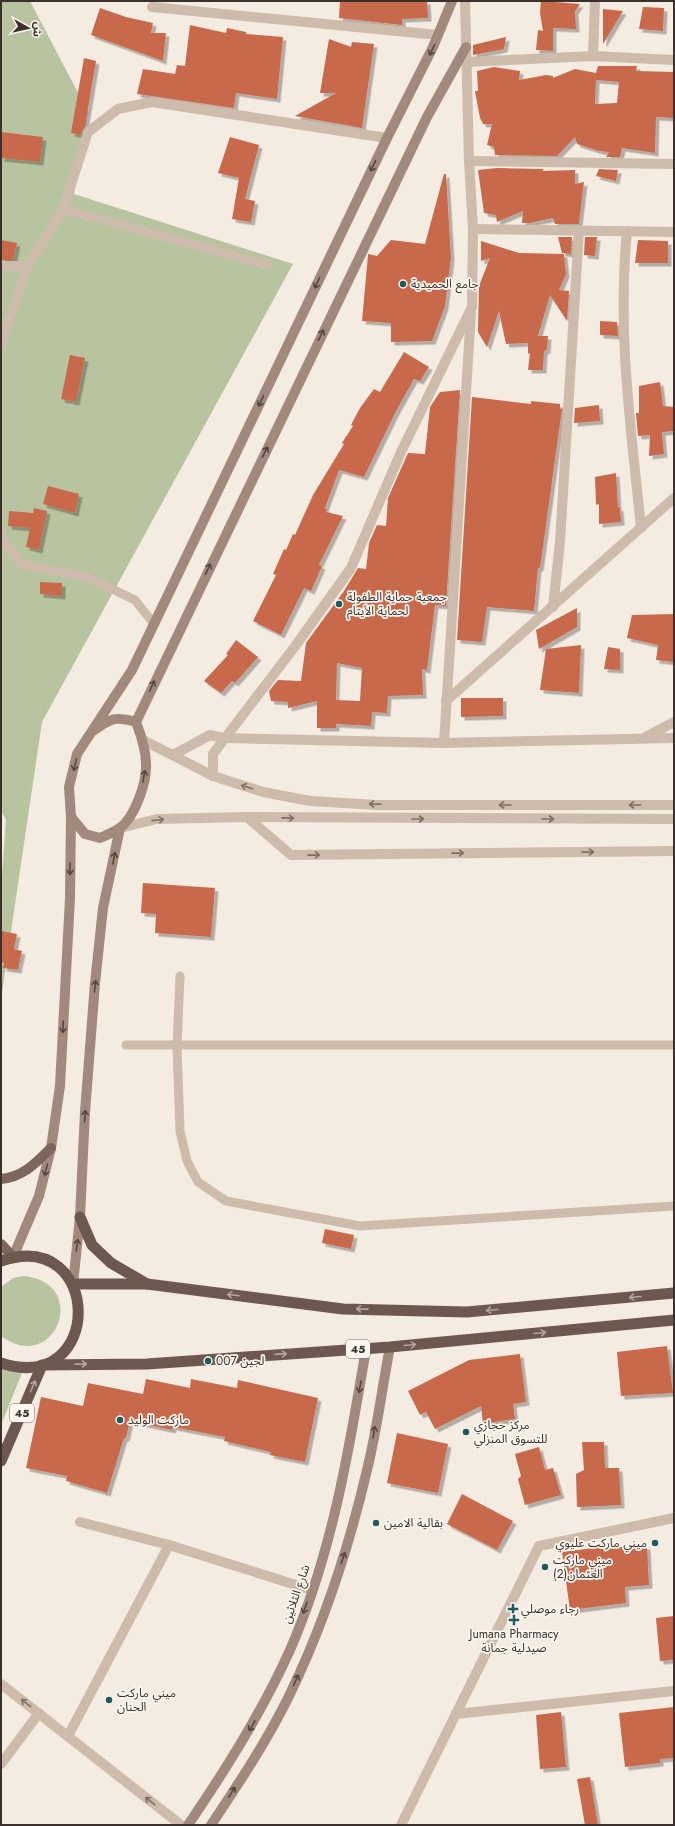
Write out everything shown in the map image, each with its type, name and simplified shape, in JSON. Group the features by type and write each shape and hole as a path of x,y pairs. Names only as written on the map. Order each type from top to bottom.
{"highway":[{"path":"80,1217 92,1245 97,1250 111,1263 147,1284"},
{"path":"1,1261 13,1257 34,1257 53,1264 64,1273 72,1284 78,1297 80,1311 78,1325 73,1338 65,1349 53,1360 42,1365 28,1367 15,1367 1,1362"},
{"path":"72,1284 147,1284 343,1309 467,1312 674,1293"},
{"name":"45","path":"1,1461 42,1365 147,1364 366,1349 674,1320"}],"main road":[{"path":"1,1244 13,1257 39,1196 51,1148 60,1086 70,898 71,816 69,787 77,754 132,670 387,138 438,35 452,1"},
{"path":"71,816 86,834 100,838 120,828 132,815 141,790 146,765 143,740 136,722 426,117 466,47"},
{"path":"93,731 108,720 120,718 136,722"},
{"path":"72,1284 80,1217 87,1090 103,908 120,828"},
{"path":"1,1179 11,1178 32,1167 51,1148"},
{"path":"211,1825 264,1742 289,1696 332,1591 351,1534 368,1468 390,1347"},
{"name":"شارع الثلاثين","path":"188,1825 248,1732 272,1689 290,1648 312,1590 330,1532 346,1464 366,1349"}],"street":[{"path":"444,744 472,307 473,229 469,161 465,1"},
{"path":"593,56 595,1"},
{"path":"152,7 438,35"},
{"path":"466,62 593,56 674,60"},
{"path":"1,266 28,266 63,209 88,132 118,108 152,102 387,138"},
{"path":"469,161 674,164"},
{"path":"473,229 674,232"},
{"path":"553,607 560,542 578,230"},
{"path":"627,231 622,275 623,350 641,528"},
{"path":"212,776 213,754 296,645 351,568 401,452 472,307"},
{"path":"446,702 674,498"},
{"path":"642,739 674,722"},
{"path":"173,755 210,735 224,738 444,744 674,738"},
{"path":"143,740 212,776 263,792 310,801 377,805 674,805"},
{"path":"120,828 157,819 247,817 674,819"},
{"path":"247,817 291,855 674,851"},
{"path":"401,1825 539,1546 674,1518"},
{"path":"80,1522 169,1545 312,1590"},
{"path":"68,1736 169,1545"},
{"path":"1,1684 181,1825"},
{"path":"456,1714 674,1691"},
{"path":"1,1764 39,1713"}],"lane":[{"path":"63,209 268,265"},
{"path":"1,345 28,266"},
{"path":"1,530 3,542 24,565 87,577 135,600 154,624"},
{"path":"180,976 177,1047 180,1131 187,1162 198,1182 226,1201 360,1226 674,1206"},
{"path":"126,1046 674,1045"}],"green space":[{"path":"1,1 30,1 88,112 74,194 293,264 42,722 1,999 1,889 6,820 1,810"},
{"path":"24,1276 44,1282 56,1294 60,1309 58,1324 50,1336 37,1344 20,1345 1,1336 1,1287 13,1278"},
{"path":"1,1367 7,1370 22,1373 1,1425"}],"building":[{"path":"340,1 427,1 428,18 402,19 402,25 339,18"},
{"path":"541,1 580,4 575,11 576,29 553,28 553,51 536,50 538,30 543,31 540,13"},
{"path":"643,7 664,8 663,31 639,29"},
{"path":"100,8 126,17 153,23 151,33 166,33 163,61 91,35"},
{"path":"603,9 623,11 603,44"},
{"path":"190,25 226,33 227,28 246,32 246,34 283,37 277,99 236,93 234,108 137,94 143,69 175,74 177,65 185,66"},
{"path":"506,37 504,49 473,55 473,45"},
{"path":"329,39 351,47 352,42 374,44 362,128 295,116 336,93 320,93"},
{"path":"84,58 96,61 85,126 80,135 71,133"},
{"path":"598,66 637,66 636,71 674,72 674,118 656,117 655,153 622,148 620,157 606,157 609,152 599,151 577,144 575,137 557,156 495,155 494,147 487,145 492,124 483,124 480,118 475,91 478,91 477,71 494,67 520,71 519,80 546,75 553,76 553,78 575,69 596,73","holes":["596,80 619,82 617,103 595,104"]},
{"path":"1,132 43,137 40,162 1,158"},
{"path":"230,137 259,145 245,199 255,201 251,222 232,219 239,178 218,173"},
{"path":"497,168 544,169 542,171 575,170 575,184 584,182 579,224 555,224 553,218 530,223 522,223 523,211 497,222 496,215 484,213 478,170"},
{"path":"599,169 618,170 616,181 596,176"},
{"path":"444,174 446,174 451,257 445,306 432,341 391,342 391,323 362,321 368,254 377,256 391,240 425,244"},
{"path":"558,237 572,237 571,254 562,253"},
{"path":"585,237 597,237 595,256 584,255"},
{"path":"1,240 17,243 13,260 1,260"},
{"path":"638,240 668,241 668,263 635,263"},
{"path":"481,241 519,253 564,254 566,274 559,290 569,291 567,321 550,295 538,336 548,336 547,350 544,351 543,370 528,370 530,353 528,354 528,343 506,344 499,311 487,347 478,332 479,286 490,258 481,261"},
{"path":"600,321 617,322 618,336 600,335"},
{"path":"404,352 429,367 420,381 414,379 396,411 364,477 339,470 325,508 327,509 326,512 343,516 319,565 322,566 311,591 304,588 281,635 253,621 276,575 273,574 284,549 286,550 293,534 295,535 313,495 344,444 342,443 353,426 351,425 360,408 374,389 380,392"},
{"path":"70,355 85,358 76,402 61,399"},
{"path":"660,382 663,406 674,407 674,431 662,432 664,454 649,456 650,435 638,436 636,413 639,413 639,386"},
{"path":"460,390 446,606 435,605 427,670 422,669 423,695 388,696 387,713 372,712 371,726 336,724 336,728 317,728 317,701 288,708 288,702 271,701 269,691 278,680 301,681 306,643 344,591 358,568 366,569 369,543 377,525 386,526 388,498 408,453 425,454 430,407 440,392","holes":["337,663 362,668 360,701 336,700"]},
{"path":"472,397 531,404 531,401 560,404 560,409 562,409 540,568 538,568 534,611 487,607 482,642 457,640"},
{"path":"599,405 600,421 574,423 575,408"},
{"path":"616,473 618,508 620,507 621,522 599,524 599,504 596,505 595,477"},
{"path":"48,486 79,494 75,513 43,504"},
{"path":"34,508 47,511 39,550 26,547 30,528 8,526 9,511 33,513"},
{"path":"40,582 62,583 62,596 40,594"},
{"path":"577,608 577,627 539,649 536,630"},
{"path":"674,614 674,662 656,660 658,645 627,638 632,615"},
{"path":"236,640 258,657 235,683 232,681 221,693 204,681 228,655 226,654"},
{"path":"581,645 579,693 540,690 546,649"},
{"path":"608,647 620,649 620,670 604,669"},
{"path":"461,698 503,698 503,716 461,717"},
{"path":"143,883 215,888 211,937 155,933 156,914 141,913"},
{"path":"1,931 17,934 14,949 22,951 18,970 3,968 4,963 1,962"},
{"path":"325,1229 354,1235 351,1249 322,1243"},
{"path":"667,1346 673,1393 621,1396 617,1352"},
{"path":"520,1354 526,1402 513,1404 515,1419 483,1424 481,1406 435,1429 426,1412 420,1415 408,1391 469,1360"},
{"path":"146,1379 190,1388 191,1379 237,1388 238,1380 318,1398 305,1462 270,1455 271,1452 224,1441 225,1437 173,1427 172,1430 130,1421 126,1438 124,1438 107,1493 66,1481 67,1476 26,1468 41,1397 83,1406 88,1383 143,1394"},
{"path":"397,1433 448,1444 438,1493 387,1483"},
{"path":"582,1442 604,1442 605,1468 619,1468 621,1505 577,1507 576,1474 584,1470"},
{"path":"539,1447 545,1470 553,1468 561,1495 525,1505 518,1479 521,1476 515,1454"},
{"path":"462,1494 513,1521 497,1550 447,1524"},
{"path":"647,1546 649,1585 625,1587 626,1603 570,1610 562,1552 594,1548"},
{"path":"674,1616 674,1660 660,1661 656,1618"},
{"path":"674,1707 674,1758 660,1759 660,1763 625,1767 619,1713"},
{"path":"561,1712 566,1767 540,1769 536,1715"},
{"path":"590,1777 598,1825 585,1825 577,1779"}],"place":[{"name":"جامع الحميدية","path":"403,284"},
{"name":"جمعية حماية الطفولة لحماية الأيتام","path":"339,604"},
{"name":"لجين 007","path":"208,1361"},
{"name":"ماركت الوليد","path":"120,1420"},
{"name":"مركز حجازي للتسوق المنزلي","path":"466,1432"},
{"name":"بقالية الامين","path":"376,1523"},
{"name":"ميني ماركت عليوي","path":"655,1543"},
{"name":"ميني ماركت العثمان(2)","path":"545,1567"},
{"name":"رجاء موصلي","path":"513,1609"},
{"name":"Jumana Pharmacy صيدلية جمانة","path":"514,1620"},
{"name":"ميني ماركت الحنان","path":"109,1700"}]}
